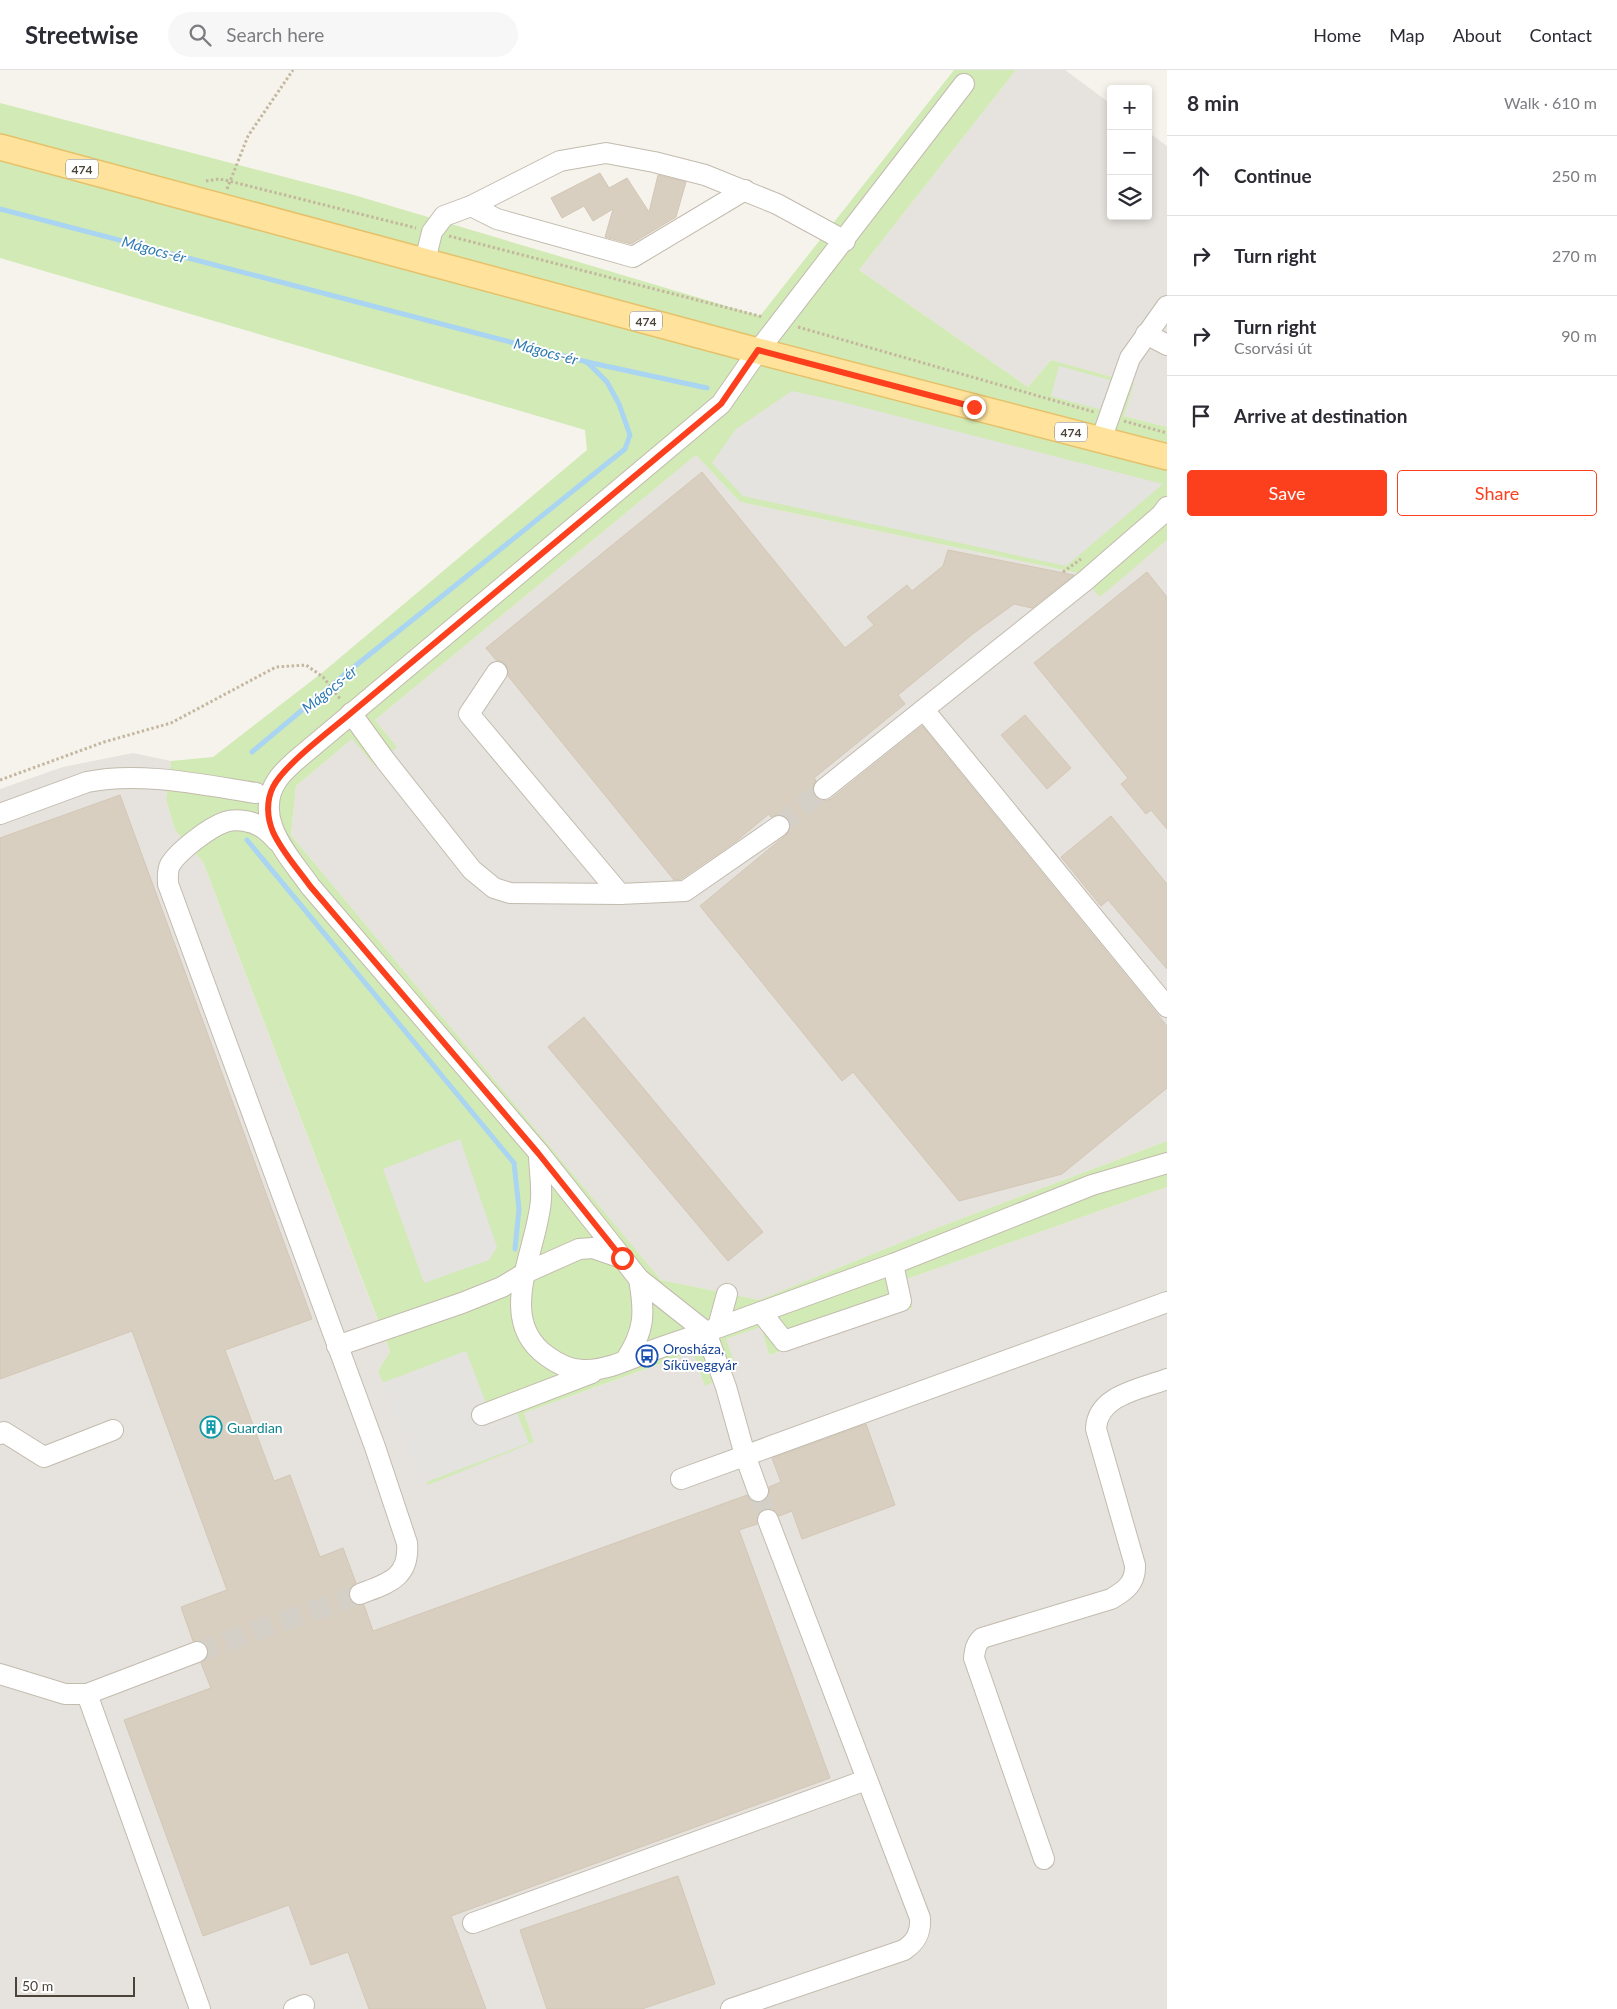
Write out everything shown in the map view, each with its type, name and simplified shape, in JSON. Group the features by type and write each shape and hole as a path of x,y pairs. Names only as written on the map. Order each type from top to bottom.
{"main road":[{"name":"474","path":"0,147 758,350 1167,457"}],"street":[{"path":"360,1594 393,1580 402,1570 408,1557 407,1543 375,1448 168,884 168,871 172,862 209,830 294,762 721,404 758,350 845,241 964,84"},
{"path":"425,261 432,232 444,216 471,206 560,161 606,154 654,162 706,175 777,204 845,241"},
{"path":"471,206 497,219 633,257 745,190"},
{"path":"1101,440 1130,358 1167,306"},
{"path":"1146,334 1167,345"},
{"path":"824,790 1093,574 1161,515 1167,507"},
{"path":"497,672 469,714 620,894"},
{"path":"924,710 1167,1007"},
{"path":"351,713 385,760 472,870 494,888 510,893 620,894 685,891 779,826"},
{"path":"278,842 270,820 270,795 278,778 294,762"},
{"path":"0,814 87,782 102,779 172,781 256,793"},
{"path":"209,830 226,822 243,821 260,826 278,842 310,886 538,1153 639,1279 712,1330"},
{"path":"538,1153 541,1198 536,1234 525,1272 521,1310 523,1324 536,1347 558,1363 571,1368 585,1370 605,1368"},
{"path":"482,1415 605,1368 893,1264 1092,1185 1167,1163"},
{"path":"336,1346 462,1303 502,1287 525,1272 579,1249 593,1248 622,1258"},
{"path":"761,1312 784,1341 901,1301 893,1264"},
{"path":"625,1361 635,1346 644,1313 639,1279"},
{"path":"728,1294 712,1330 744,1454 758,1491"},
{"path":"681,1479 744,1454 1167,1302"},
{"path":"1044,1859 974,1658 975,1650 977,1643 982,1638 1111,1600 1132,1583 1136,1574 1135,1565 1096,1429 1096,1420 1100,1412 1115,1398 1167,1379"},
{"path":"0,1434 4,1432 44,1457 113,1430"},
{"path":"732,2009 904,1950 918,1936 921,1927 920,1918 768,1520"},
{"path":"0,1674 65,1694 87,1694 197,1652"},
{"path":"87,1694 200,2009"},
{"path":"473,1923 866,1780"}],"path":[{"path":"223,207 230,181 248,136 293,70"},
{"path":"201,182 220,179 230,181 780,322 1167,433"},
{"path":"0,780 104,742 171,723 276,667 306,665 326,680 336,692"}],"shaded area":[{"path":"1016,70 1065,70 1107,101 1107,220 1152,220 1152,135 1167,146 1167,427 1124,416 1133,383 1051,360 1028,387 859,270"},
{"path":"1059,366 1110,380 1102,410 1051,396"},
{"path":"792,391 1163,484 1066,566 743,496 712,463 736,429"},
{"path":"696,455 740,502 1078,573 1100,596 1167,540 1167,1141 934,1229 759,1300 661,1280 291,835 296,786 352,739 396,746 375,720"},
{"path":"133,753 171,761 166,799 175,830 203,862 390,1353 378,1371 534,1442 524,1413 694,1352 705,1386 726,1339 761,1327 769,1355 913,1308 904,1280 1167,1187 1167,2009 0,2009 0,789 63,767"},
{"path":"460,1139 497,1247 489,1260 424,1283 383,1169"},
{"path":"466,1351 490,1414 514,1406 529,1443 421,1484 382,1383"}],"green space":[{"path":"954,70 1016,70 859,270 1028,387 1051,360 1134,383 1124,416 1167,427 1167,540 1100,597 1078,573 740,502 696,455 375,720 397,747 374,765 352,739 296,786 291,835 661,1280 759,1300 934,1229 1167,1141 1167,1187 904,1280 913,1308 769,1355 761,1327 726,1339 737,1370 705,1386 693,1352 524,1413 534,1442 428,1485 378,1371 390,1352 203,862 175,830 166,799 171,761 213,757 323,672 587,450 585,430 0,258 0,103 354,195 760,316"}],"building":[{"path":"600,173 609,188 627,178 649,212 658,175 686,182 676,217 631,244 605,237 613,209 593,221 584,206 562,218 551,198"},
{"path":"702,472 845,648 874,625 867,617 907,585 912,591 943,566 948,550 1074,575 1032,608 1014,604 974,633 898,695 905,704 814,778 816,780 812,790 814,796 819,800 831,799 922,726 1167,1026 1167,1088 1062,1174 959,1201 853,1072 842,1081 700,906 786,835 791,826 788,819 784,815 778,814 771,817 769,814 735,842 681,879 674,880 508,676 507,666 503,662 496,660 486,648"},
{"path":"1147,572 1167,597 1167,829 1151,810 1146,814 1121,784 1128,778 1034,663"},
{"path":"1025,715 1071,768 1047,789 1001,735"},
{"name":"Guardian","path":"120,795 312,1319 225,1350 274,1481 290,1475 320,1557 343,1548 356,1583 351,1587 349,1598 353,1603 364,1605 373,1631 747,1495 755,1503 762,1502 770,1494 769,1487 781,1482 772,1458 866,1424 895,1505 802,1539 792,1511 779,1516 775,1511 764,1509 759,1513 757,1524 739,1530 830,1778 451,1916 486,2009 369,2009 348,1952 311,1965 289,1905 203,1936 124,1720 211,1688 201,1663 206,1659 208,1648 204,1643 193,1641 181,1607 227,1590 132,1331 0,1379 0,838"},
{"path":"1111,816 1167,884 1167,969 1108,900 1101,906 1061,857"},
{"path":"584,1017 763,1232 728,1261 548,1047"},
{"path":"678,1876 715,1984 642,2009 547,2009 520,1930"}],"waterway":[{"name":"Mágocs-ér","path":"0,209 587,362 607,382 619,404 630,435 625,449 344,675 252,752"},
{"path":"587,362 707,388"},
{"path":"247,840 514,1163 519,1209 515,1249"}],"tunnel":[{"path":"779,826 824,789"},
{"path":"758,1491 768,1520"},
{"path":"197,1652 360,1594"}],"place":[{"name":"Orosháza, Síküveggyár","path":"647,1356"},
{"name":"Guardian","path":"211,1427"}],"route":[{"path":"622,1258 538,1153 310,886 278,842 273,831 268,811 273,787 278,778 294,762 351,713 721,404 758,350 974,407"}]}
